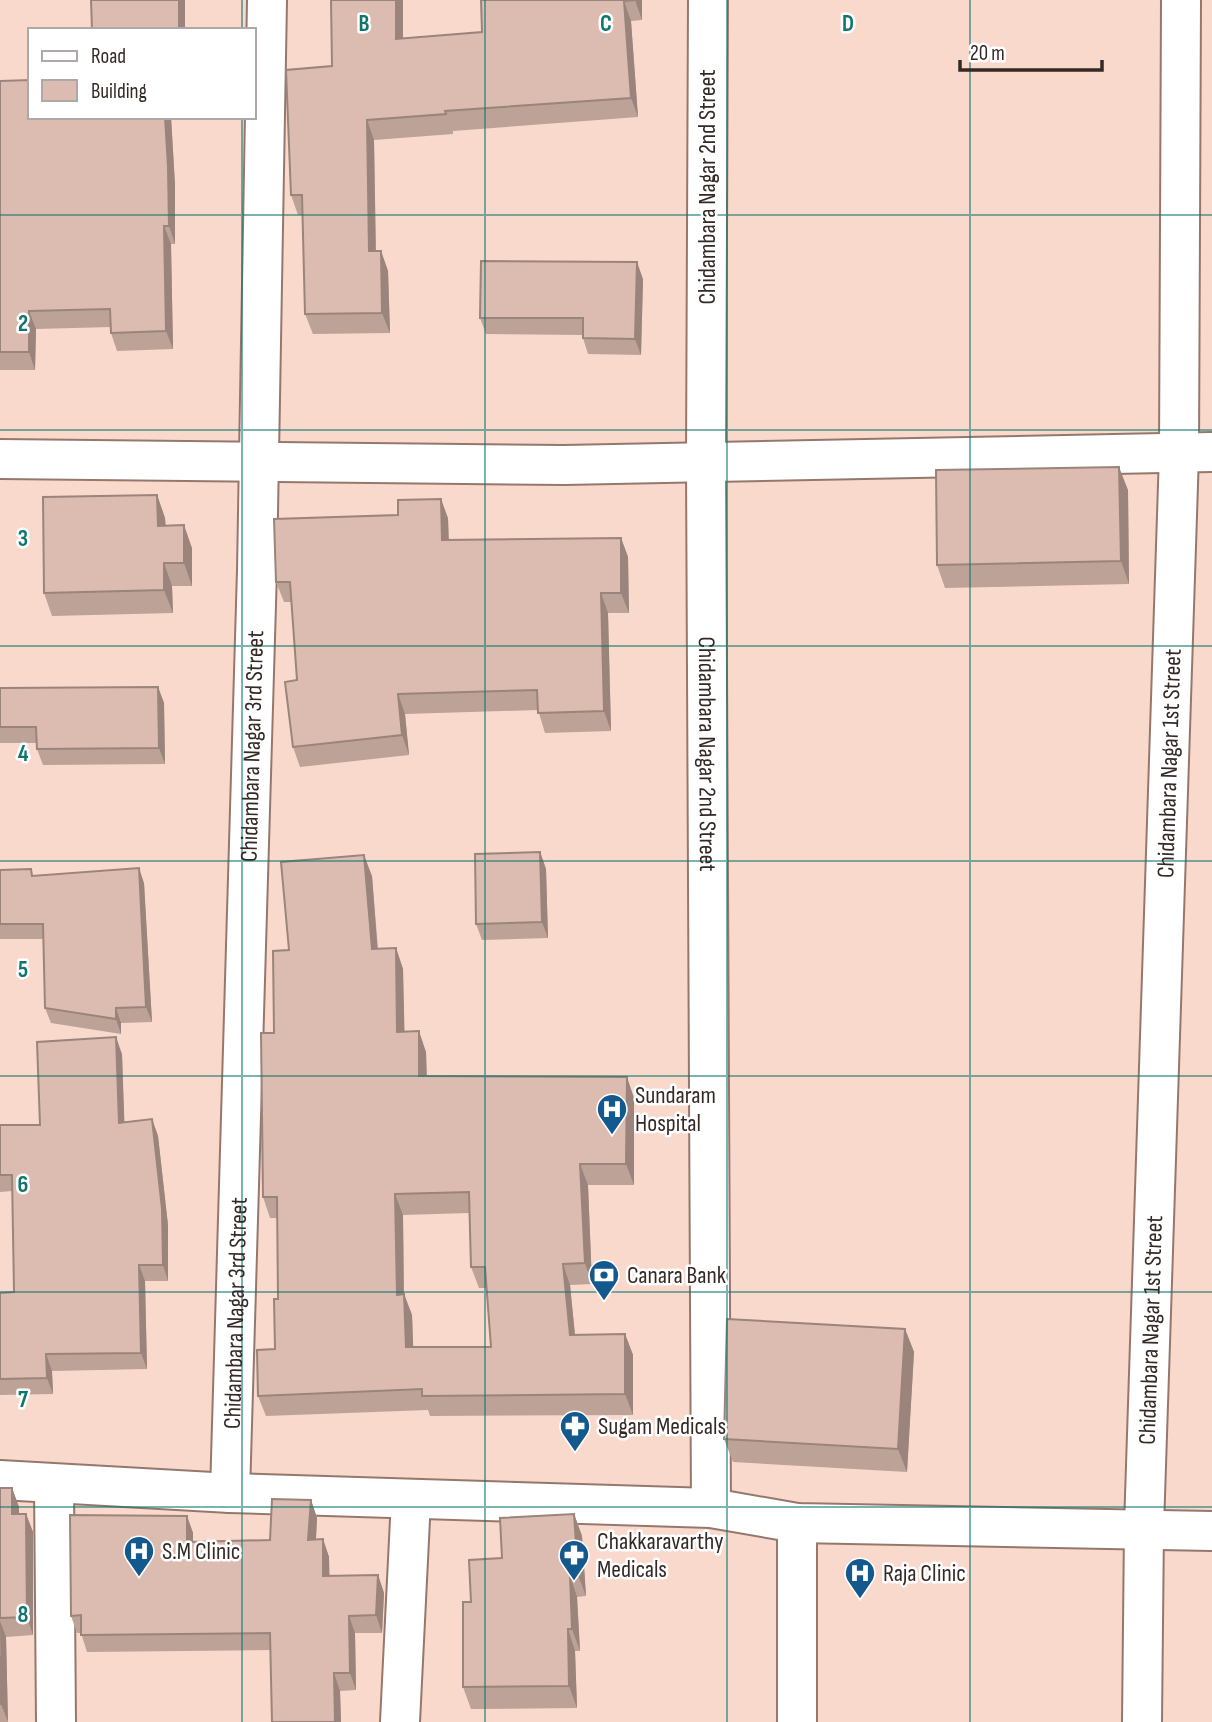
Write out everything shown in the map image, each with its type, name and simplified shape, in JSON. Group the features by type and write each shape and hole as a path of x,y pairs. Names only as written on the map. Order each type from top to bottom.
{"street":[{"name":"Chidambara Nagar 3rd Street","path":"230,1493 259,463 267,0"},
{"name":"Chidambara Nagar 2nd Street","path":"708,0 706,462 711,1508"},
{"name":"Chidambara Nagar 1st Street","path":"1142,1722 1144,1527 1196,453 1181,0"},
{"path":"0,460 564,465 1196,453"},
{"path":"0,1480 230,1493 711,1508 797,1523 1144,1527 1212,1531"},
{"path":"54,1484 56,1722"},
{"path":"400,1722 411,1499"},
{"path":"797,1523 797,1722"}],"building":[{"path":"91,0 179,0 179,28 92,28"},
{"path":"331,0 396,0 396,39 482,32 481,0 635,0 624,1 631,98 445,111 446,114 367,120 369,251 381,251 382,313 305,314 302,195 291,195 286,70 332,66"},
{"path":"28,80 28,119 165,119 169,226 164,226 166,331 111,333 110,309 29,311 29,352 0,352 0,81"},
{"path":"481,261 637,262 635,339 583,338 583,318 480,318"},
{"path":"1119,467 1121,561 937,565 936,470"},
{"path":"157,495 158,526 184,525 184,563 164,563 164,590 44,593 43,497"},
{"path":"441,499 442,540 621,538 621,593 601,593 604,711 538,713 537,690 398,694 402,735 293,747 285,682 297,680 290,582 276,582 274,519 398,515 398,500"},
{"path":"158,687 159,748 37,749 36,727 0,727 0,688"},
{"path":"540,852 542,922 476,924 475,854"},
{"path":"364,855 372,949 396,948 397,1032 419,1031 419,1076 627,1077 626,1164 580,1164 585,1263 563,1264 570,1335 625,1334 625,1394 422,1396 422,1389 258,1396 257,1350 275,1349 274,1299 278,1299 277,1197 263,1197 261,1033 274,1033 273,951 289,950 281,862","holes":["469,1192 471,1267 485,1267 491,1347 406,1347 404,1294 397,1295 395,1194"]},
{"path":"139,868 146,1007 116,1008 116,1019 45,1008 43,924 0,924 0,870 31,869 32,876"},
{"path":"116,1037 119,1123 152,1119 162,1209 163,1265 139,1265 141,1353 46,1354 47,1378 0,1379 0,1293 14,1292 12,1175 0,1175 0,1125 40,1125 37,1042"},
{"path":"727,1319 905,1329 898,1449 724,1439"},
{"path":"0,1488 12,1488 12,1514 26,1514 27,1617 0,1618"},
{"path":"272,1499 311,1500 308,1540 323,1539 323,1576 378,1575 376,1615 349,1616 350,1673 334,1673 335,1722 272,1722 270,1633 81,1635 81,1615 71,1616 70,1515 187,1516 187,1542 270,1540"},
{"path":"574,1514 578,1575 570,1575 572,1629 568,1629 569,1686 463,1687 463,1602 471,1602 469,1560 502,1558 500,1518"}],"place":[{"name":"Sundaram Hospital","path":"612,1136"},
{"name":"Canara Bank","path":"604,1302"},
{"name":"Sugam Medicals","path":"575,1453"},
{"name":"S.M Clinic","path":"139,1578"},
{"name":"Chakkaravarthy Medicals","path":"574,1582"},
{"name":"Raja Clinic","path":"860,1600"}]}
